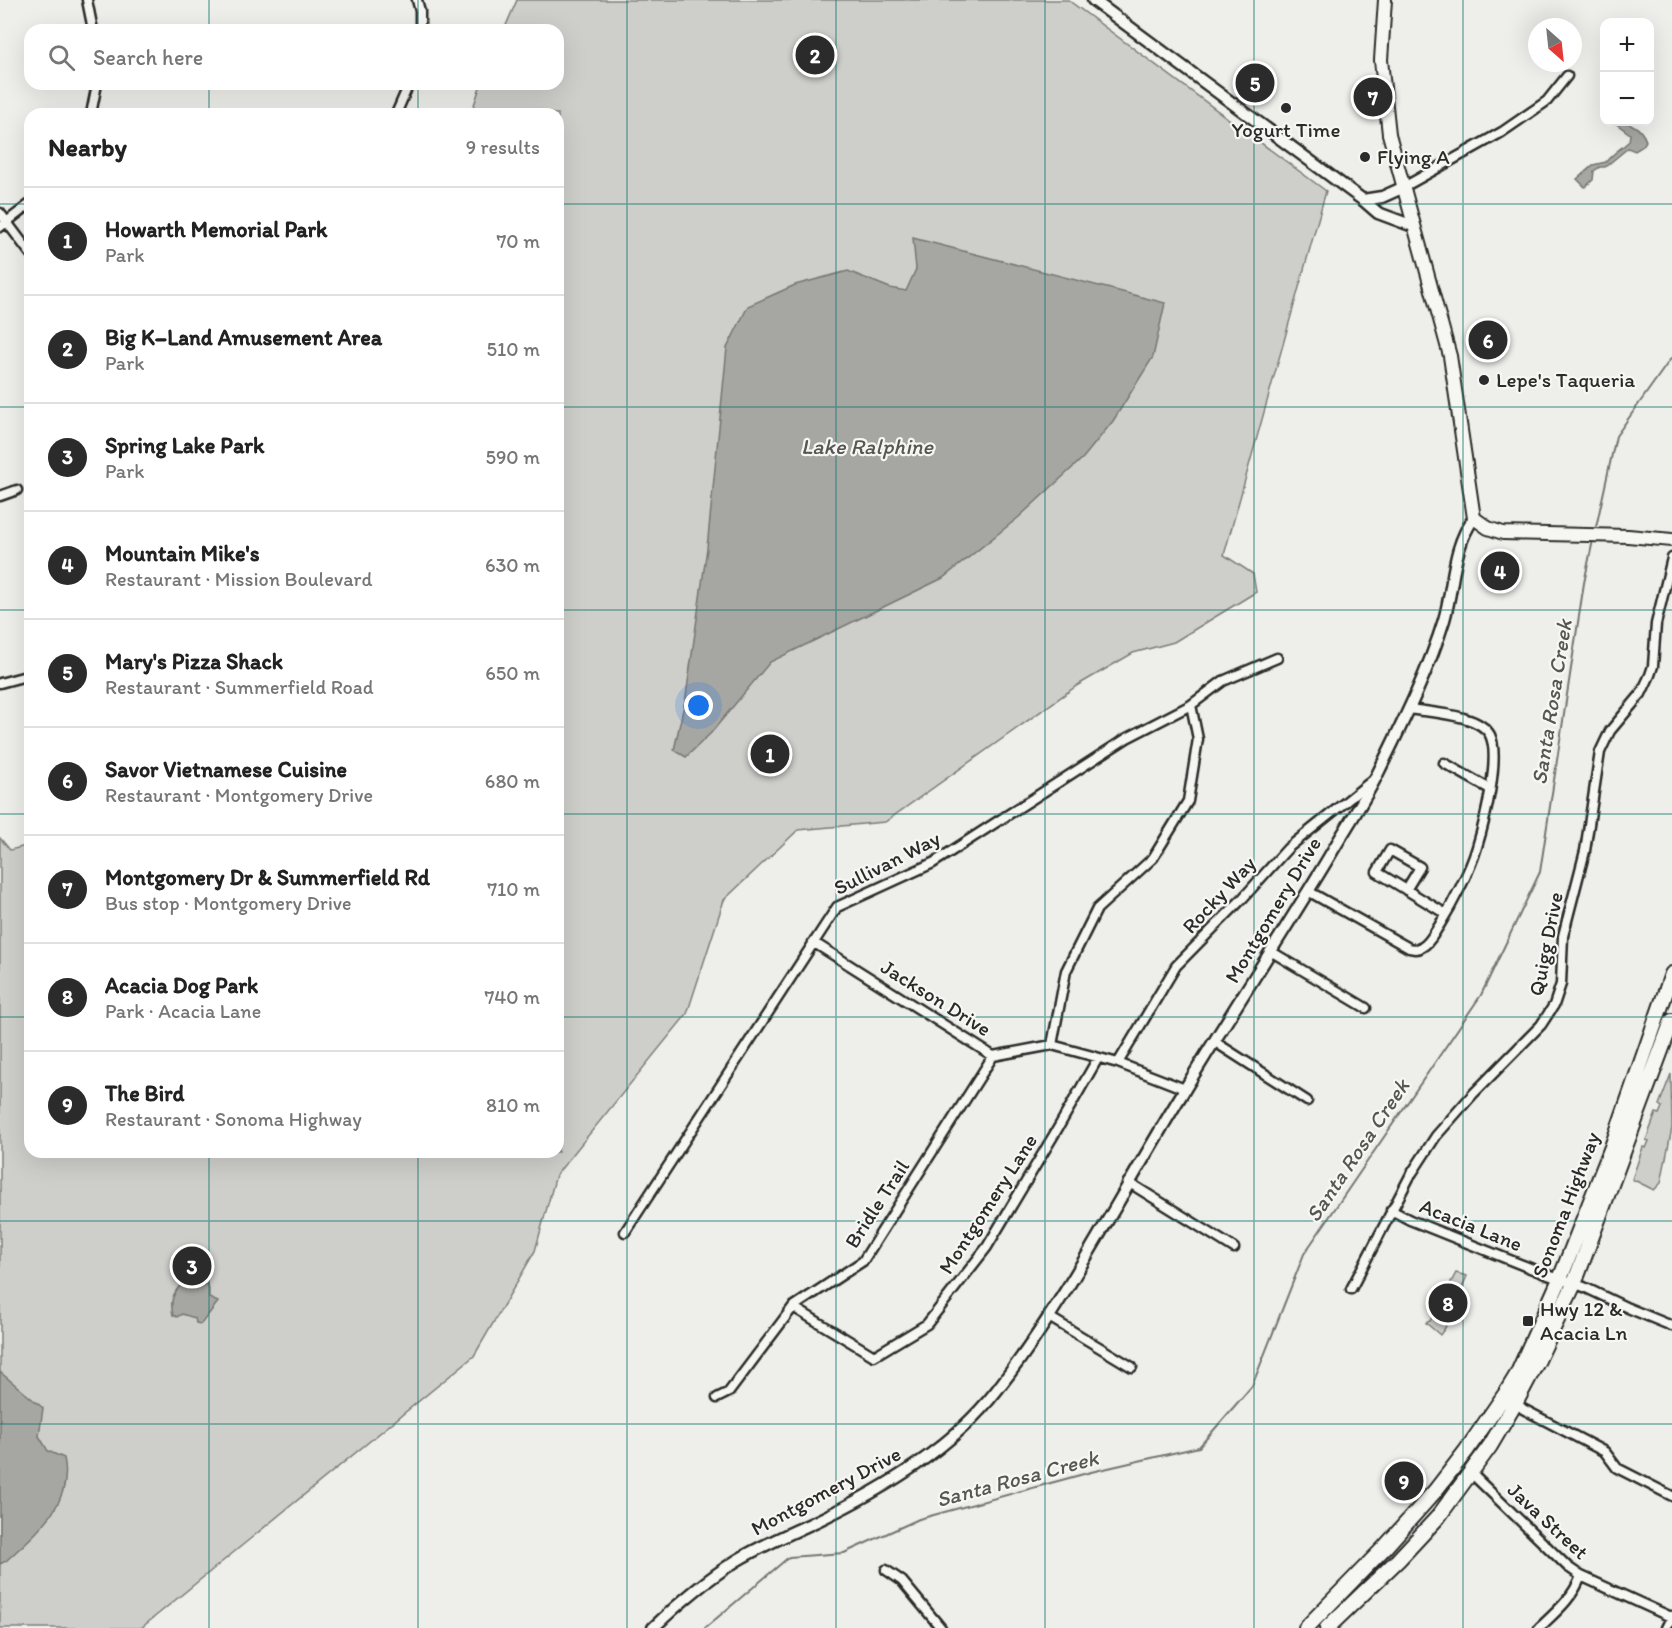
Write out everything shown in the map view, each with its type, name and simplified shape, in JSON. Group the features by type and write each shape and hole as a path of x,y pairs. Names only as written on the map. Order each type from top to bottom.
{"main road":[{"path":"1385,0 1382,27 1382,71 1388,132 1450,356 1474,518 1488,528 1503,533 1622,536 1672,540"},
{"name":"Sonoma Highway","path":"1328,1628 1398,1560 1438,1517 1472,1474 1516,1402 1538,1360 1567,1281 1672,976"},
{"name":"Sonoma Highway","path":"1306,1628 1411,1519 1454,1468 1512,1384 1567,1281 1672,1022"}],"street":[{"path":"87,0 92,24"},
{"path":"417,0 420,24"},
{"path":"1093,0 1258,120 1378,213 1413,226"},
{"path":"1363,200 1382,197 1402,188 1510,127 1547,100 1567,76"},
{"path":"92,108 96,90"},
{"path":"399,108 406,90"},
{"path":"3,225 24,209"},
{"path":"0,213 3,225 24,247"},
{"path":"0,496 17,490"},
{"name":"Montgomery Drive","path":"653,1628 704,1582 739,1559 882,1486 943,1444 991,1397 1050,1317 1128,1182 1272,952 1376,777 1410,709 1444,619 1463,535 1474,518"},
{"name":"Quigg Drive","path":"1351,1289 1391,1210 1436,1136 1473,1094 1541,1025 1554,1005 1562,984 1563,936 1585,851 1600,752 1610,731 1641,694 1650,675 1653,666 1656,624 1672,558"},
{"name":"Sullivan Way","path":"625,1232 837,907 933,863 1127,738 1191,705 1223,681 1277,658"},
{"path":"0,683 24,677"},
{"path":"1052,1045 1066,970 1097,909 1153,858 1188,801 1198,739 1191,705"},
{"path":"1308,891 1409,948 1424,947 1446,914 1476,849 1490,789 1494,764 1493,747 1490,735 1484,728 1466,718 1410,709"},
{"path":"1444,763 1490,789"},
{"name":"Rocky Way","path":"1118,1064 1176,966 1288,848 1376,777"},
{"path":"1406,890 1420,867 1390,850 1377,872 1406,890 1446,914"},
{"name":"Jackson Drive","path":"813,942 993,1056 1052,1045 1118,1064 1185,1089"},
{"path":"1272,952 1366,1008"},
{"path":"1215,1042 1307,1101"},
{"name":"Bridle Trail","path":"717,1398 729,1392 793,1307 863,1261 993,1056"},
{"name":"Montgomery Lane","path":"793,1307 874,1356 927,1324 987,1247 1098,1058"},
{"path":"1128,1182 1234,1248"},
{"name":"Acacia Lane","path":"1391,1210 1672,1326"},
{"path":"1050,1317 1131,1367"},
{"path":"1516,1402 1523,1409 1605,1452 1617,1468 1672,1496"},
{"name":"Java Street","path":"1472,1474 1568,1567 1581,1576 1672,1616"},
{"path":"886,1570 902,1581 941,1628"},
{"path":"1539,1628 1569,1599 1576,1590 1581,1576"},
{"path":"1666,1628 1672,1616"}],"shaded area":[{"path":"517,0 1068,0 1326,191 1224,555 1253,574 1256,592 1174,642 1133,653 1078,685 885,822 798,830 724,900 687,1014 556,1175 535,1251 474,1356 141,1628 0,1628 0,838 10,850 24,846 24,1158 564,1158 564,108 473,108 479,90 564,90 564,24 507,24"},
{"path":"1671,1074 1672,1128 1661,1183 1654,1190 1632,1179 1643,1147 1646,1148 1649,1141 1646,1140 1656,1113 1659,1114 1662,1107 1659,1105"},
{"path":"1456,1273 1467,1276 1440,1335 1426,1323 1430,1321"}],"water":[{"path":"1619,126 1637,128 1646,141 1643,146 1635,151 1628,148 1605,167 1594,171 1593,180 1585,187 1577,179 1593,165 1606,162 1629,141 1630,134"},
{"name":"Lake Ralphine","path":"913,238 1165,303 1153,357 1113,421 1083,458 1019,517 943,578 770,662 711,733 686,757 674,750 686,696 707,548 727,348 748,306 795,285 848,271 890,288 906,291 916,269"},
{"path":"192,1274 199,1278 197,1285 207,1284 209,1298 218,1302 201,1324 196,1323 195,1318 182,1314 177,1317 173,1315 172,1302 175,1292"},
{"path":"0,1372 43,1408 39,1436 48,1451 64,1458 66,1474 63,1490 50,1516 29,1540 0,1564"}],"waterway":[{"name":"Santa Rosa Creek","path":"1595,532 1616,436 1672,357"},
{"name":"Santa Rosa Creek","path":"705,1628 789,1557 844,1553 919,1519 1091,1472 1199,1447 1252,1386 1304,1254 1481,995 1540,872 1584,583 1593,540"}],"place":[{"name":"Big K–Land Amusement Area","path":"815,55"},
{"name":"Mary's Pizza Shack","path":"1255,83"},
{"name":"Montgomery Dr & Summerfield Rd","path":"1373,97"},
{"name":"Yogurt Time","path":"1286,108"},
{"name":"Flying A","path":"1365,157"},
{"name":"Savor Vietnamese Cuisine","path":"1488,340"},
{"name":"Lepe's Taqueria","path":"1484,380"},
{"name":"Mountain Mike's","path":"1500,571"},
{"name":"Howarth Memorial Park","path":"770,754"},
{"name":"Spring Lake Park","path":"192,1266"},
{"name":"Acacia Dog Park","path":"1448,1303"},
{"name":"Hwy 12 & Acacia Ln","path":"1528,1321"},
{"name":"The Bird","path":"1404,1481"}]}
